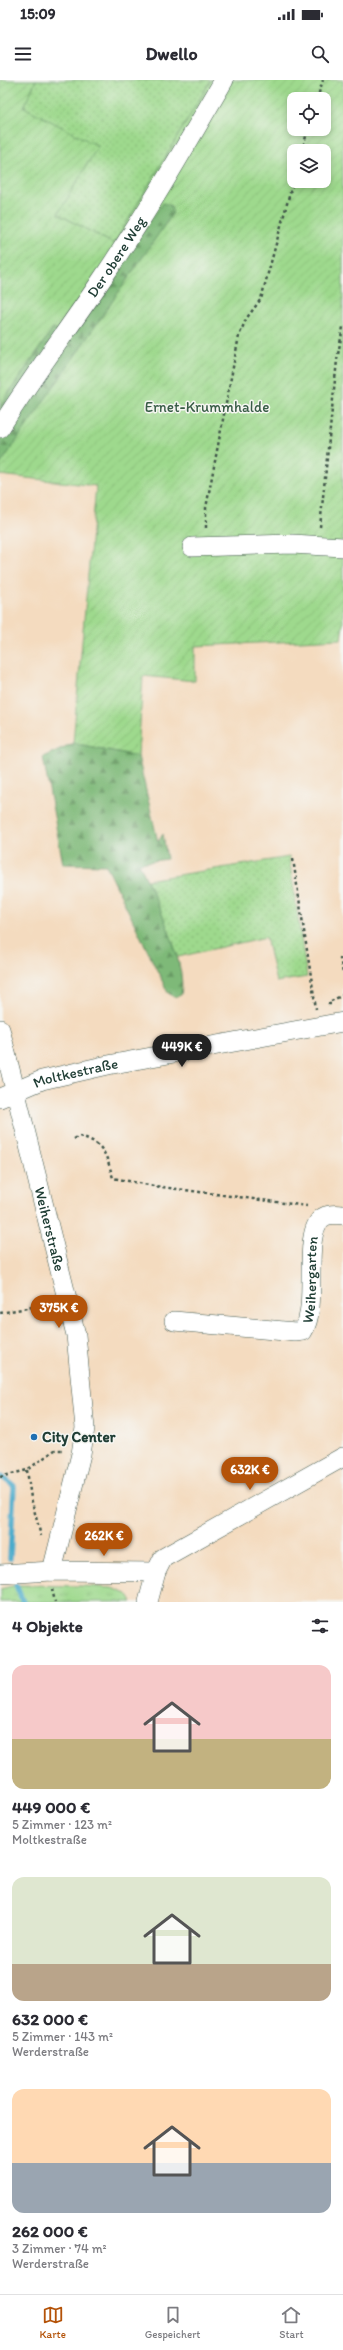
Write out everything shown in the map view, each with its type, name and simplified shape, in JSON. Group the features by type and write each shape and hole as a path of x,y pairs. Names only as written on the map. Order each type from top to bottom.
{"street":[{"name":"Der obere Weg","path":"0,428 38,367 96,288 168,178 224,80"},
{"path":"201,548 230,545 318,545 343,547"},
{"name":"Moltkestraße","path":"7,1094 42,1080 108,1065 343,1022"},
{"name":"Weiherstraße","path":"0,1029 7,1094 76,1335 85,1428 82,1450 52,1572"},
{"name":"Weihergarten","path":"174,1321 295,1332 303,1331 307,1325 310,1305 312,1241 320,1219 334,1216"},
{"path":"148,1602 156,1572 164,1558 172,1552 343,1457"},
{"path":"0,1574 52,1572 156,1572"}],"path":[{"path":"319,92 323,80"},
{"path":"201,548 206,532 206,508 240,336 246,319 261,300 291,188"},
{"path":"318,545 337,360 343,327"},
{"path":"293,859 314,999"},
{"path":"343,952 340,958 343,973"},
{"path":"336,1005 329,1004 329,1002 343,995"},
{"path":"74,1139 79,1136 92,1139 102,1148 113,1178 154,1186 316,1207 334,1216"},
{"path":"0,1313 67,1301"},
{"path":"0,1477 27,1470 55,1450 82,1450"},
{"path":"27,1470 30,1498 42,1541"}],"green space":[{"name":"Ernet-Krummhalde","path":"0,80 36,80 24,107 98,146 58,214 114,244 211,80 343,80 343,623 341,639 195,646 195,681 143,676 138,756 73,743 96,486 0,475 0,465 173,213 170,205 163,203 67,337 53,328 0,406"},
{"path":"36,80 211,80 114,244 58,214 24,107"},
{"path":"163,202 170,205 173,213 0,465 0,406 53,328 67,336"},
{"path":"73,743 138,756 158,842 163,834 167,859 139,863 168,929 174,947 182,981 181,995 175,997 168,993 106,865 63,864 43,757"},
{"path":"289,857 307,977 276,982 266,937 178,957 147,880"},
{"path":"16,1585 112,1588 127,1594 132,1602 0,1602 0,1589"}],"waterway":[{"path":"2,1477 14,1486 10,1558"},
{"path":"16,1585 23,1602"}],"place":[{"name":"City Center","path":"34,1437"}]}
